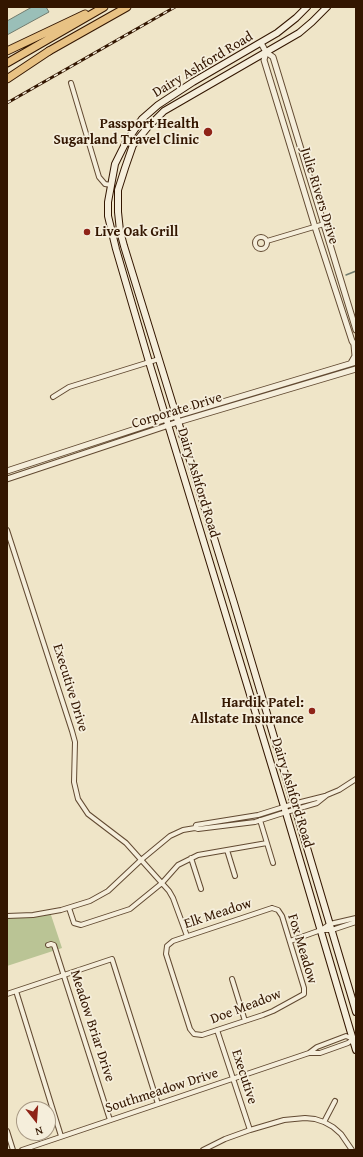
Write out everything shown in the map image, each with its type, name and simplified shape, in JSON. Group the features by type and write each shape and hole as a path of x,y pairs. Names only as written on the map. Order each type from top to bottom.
{"main road":[{"path":"7,51 69,21 103,7"},
{"path":"7,63 103,7"},
{"path":"7,74 127,7"},
{"name":"Dairy Ashford Road","path":"307,7 290,24 261,43 193,82 158,105 142,119 126,142 115,164 108,202 108,216 149,362 303,869 356,1050"},
{"name":"Dairy Ashford Road","path":"327,7 299,33 164,111 148,127 133,146 125,168 118,190 118,219 130,266 234,603 356,1012"},
{"path":"7,79 49,51"},
{"path":"116,248 124,246"},
{"path":"122,269 130,266"},
{"path":"223,606 234,603"},
{"path":"237,650 247,647"},
{"path":"261,730 270,727"},
{"path":"303,869 312,866"}],"street":[{"name":"Julie Rivers Drive","path":"261,43 266,52 272,57 356,330"},
{"name":"Julie Rivers Drive","path":"266,52 264,60 315,227 355,346"},
{"path":"71,84 99,177 104,183 111,185"},
{"path":"294,156 302,154"},
{"path":"267,241 324,224"},
{"path":"327,263 335,262"},
{"path":"353,363 355,346"},
{"path":"53,397 68,387 159,359"},
{"name":"Corporate Drive","path":"177,419 267,388 353,363"},
{"name":"Corporate Drive","path":"7,471 125,433 269,395 356,369"},
{"path":"267,388 269,395"},
{"name":"Corporate Drive","path":"7,479 127,439 167,422"},
{"path":"125,433 127,439"},
{"name":"Executive Drive","path":"7,530 75,742 74,782 78,799 88,814 126,843 162,883 173,898 187,936"},
{"path":"7,916 33,915 69,908 90,901 108,891 141,860 170,836 184,830 195,828 198,829 232,825 260,820 294,807 318,803 327,795 339,790 356,779"},
{"path":"195,828 196,825 285,810"},
{"path":"231,819 232,825"},
{"path":"260,820 273,863"},
{"path":"69,908 74,924 82,925 130,909 162,883 178,865 198,854 267,843"},
{"path":"228,850 235,876"},
{"path":"191,858 201,888"},
{"name":"Elk Meadow","path":"194,1034 190,1029 166,954 167,946 173,941 272,908 278,910"},
{"name":"Fox Meadow","path":"278,910 282,916 290,941 304,988 304,994"},
{"path":"290,941 356,918"},
{"path":"331,927 356,922"},
{"name":"Meadow Briar Drive","path":"48,944 54,945 110,1120"},
{"path":"7,994 112,960 158,1104"},
{"path":"232,979 245,1021"},
{"path":"16,991 61,1136"},
{"name":"Doe Meadow","path":"194,1034 202,1035 273,1011 304,994"},
{"name":"Executive","path":"217,1030 250,1130"},
{"name":"Southmeadow Drive","path":"22,1150 309,1053 320,1052 348,1043 353,1039 346,1036 317,1046 309,1053"},
{"path":"324,1122 335,1101"},
{"path":"203,1150 225,1139 250,1130 294,1118 316,1119 324,1122 341,1134 352,1150"},
{"path":"7,1131 13,1150"}],"green space":[{"path":"50,912 62,948 7,966 7,915"}],"water":[{"path":"32,7 46,7 49,12 7,35 7,21"}],"waterway":[{"path":"346,275 356,271"}],"railway":[{"path":"7,103 175,7"}],"place":[{"name":"Passport Health Sugarland Travel Clinic","path":"208,132"},
{"name":"Live Oak Grill","path":"87,232"},
{"name":"Hardik Patel: Allstate Insurance","path":"312,711"}]}
